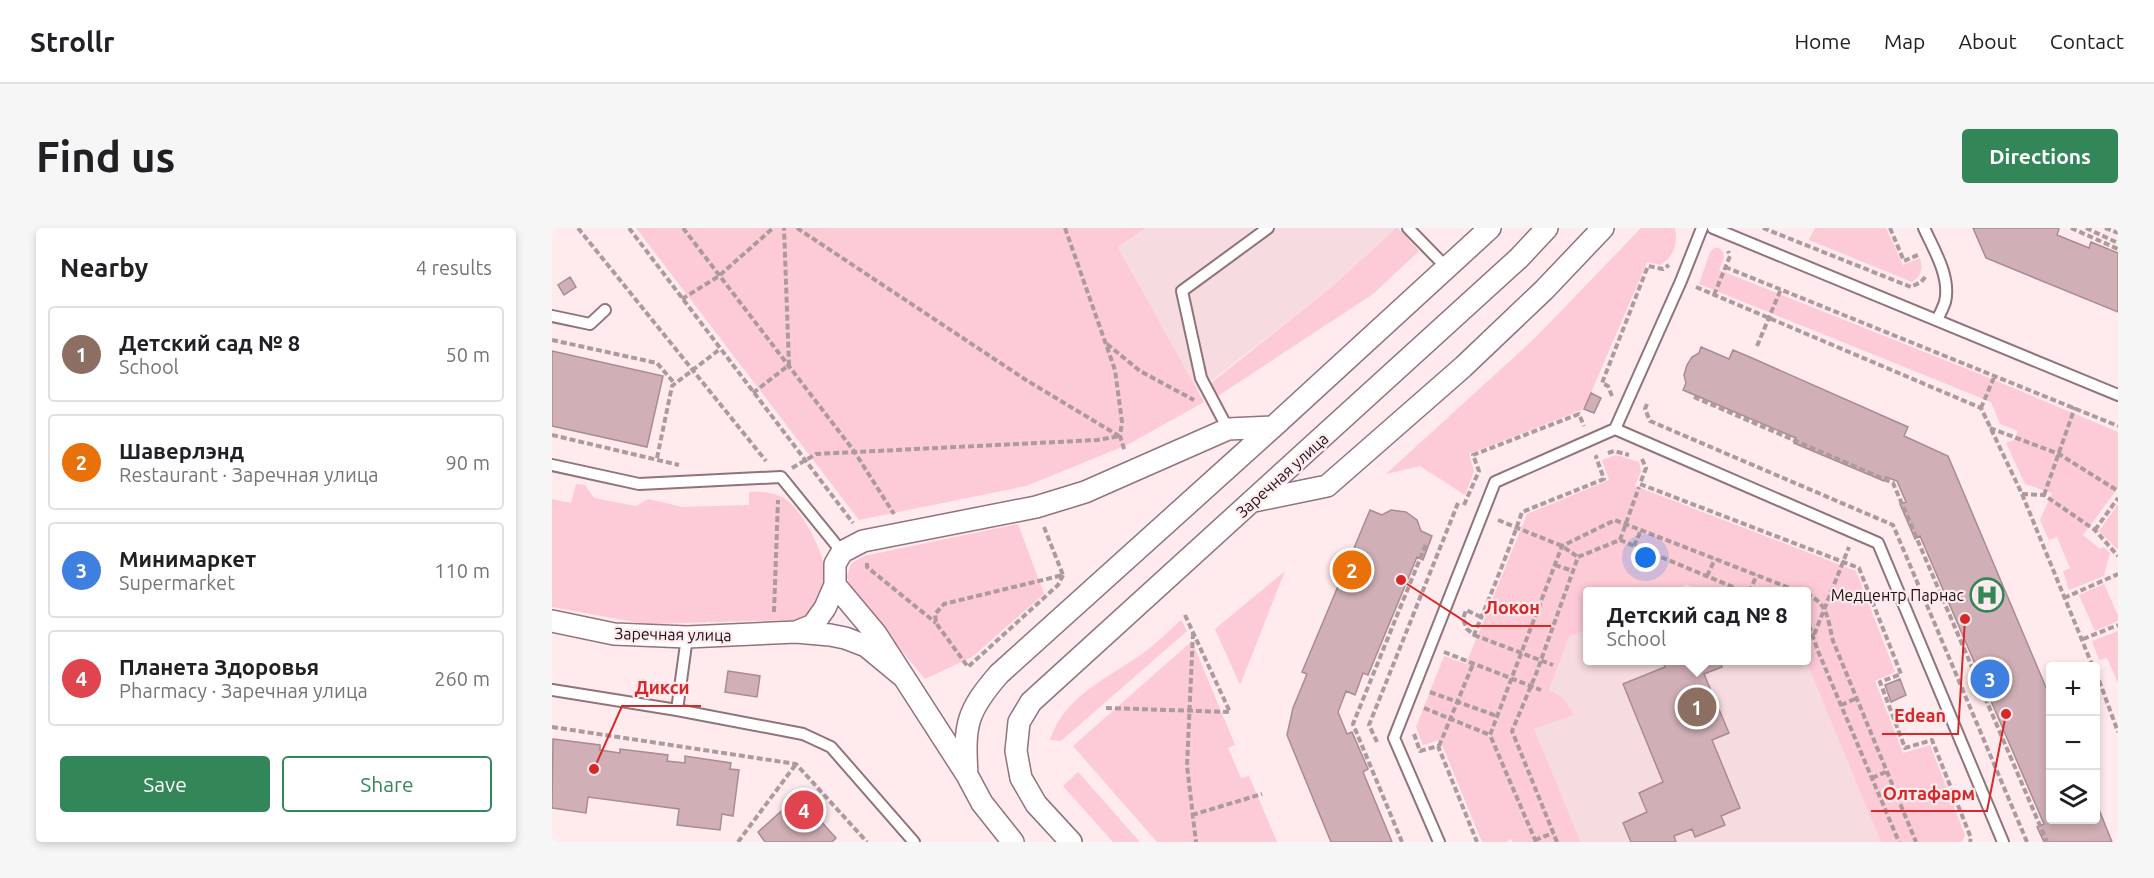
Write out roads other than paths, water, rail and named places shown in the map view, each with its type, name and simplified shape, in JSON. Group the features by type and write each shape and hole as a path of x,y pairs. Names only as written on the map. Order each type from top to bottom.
{"street":[{"path":"967,775 965,741 968,722 979,697 993,681 1490,228"},
{"name":"Заречная улица","path":"1071,842 1036,804 1021,778 1016,751 1019,722 1031,702 1519,258 1547,228"},
{"path":"1253,502 1327,486 1463,367 1544,290 1603,228"},
{"path":"796,633 813,625 825,608 835,585 836,564 842,552 863,541 1036,507 1085,492 1228,429 1273,427"},
{"path":"835,585 876,634 967,775 982,803 1013,842"},
{"name":"Заречная улица","path":"552,621 614,634 687,637 796,633 830,635 866,646 901,675"}],"lane":[{"path":"1228,429 1201,378 1182,291 1268,228"},
{"path":"1408,228 1447,268"},
{"path":"1439,842 1394,738 1495,482 1615,429 1702,228"},
{"path":"1713,228 2118,395"},
{"path":"1924,228 1942,268 1946,285 1945,302 1938,320"},
{"path":"552,316 590,324 606,310"},
{"path":"1615,429 1878,543 2003,842"},
{"path":"552,465 639,484 781,477 842,552"},
{"path":"677,710 687,637"},
{"path":"552,690 677,710 803,734 831,747 914,842"}],"place":[{"name":"Шаверлэнд","path":"1352,570"},
{"name":"Локон","path":"1401,580"},
{"name":"Медцентр Парнас","path":"1987,595"},
{"name":"Edean","path":"1965,619"},
{"name":"Минимаркет","path":"1990,679"},
{"name":"Детский сад № 8","path":"1697,707"},
{"name":"Олтафарм","path":"2006,714"},
{"name":"Дикси","path":"594,769"},
{"name":"Планета Здоровья","path":"804,810"}]}
